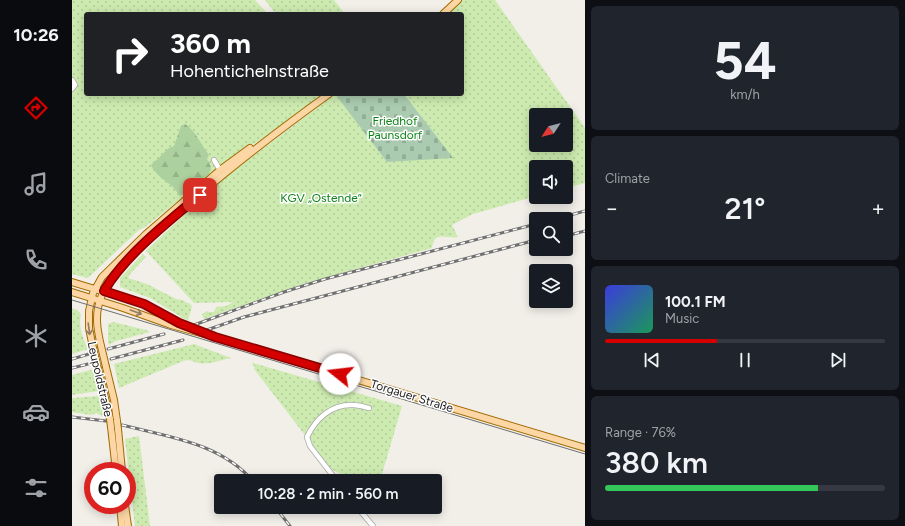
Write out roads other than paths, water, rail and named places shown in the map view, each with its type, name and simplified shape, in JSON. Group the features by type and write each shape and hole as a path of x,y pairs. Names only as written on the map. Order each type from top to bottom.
{"main road":[{"path":"445,12 458,0"},
{"path":"263,142 326,96"},
{"name":"Leupoldstraße","path":"115,462 110,420 92,348 88,322 88,311 95,288 102,277 130,248 220,170 243,153 263,142"},
{"name":"Leupoldstraße","path":"121,462 114,400 96,319 104,291 127,262 169,221 219,177 263,142"},
{"name":"Torgauer Straße","path":"72,282 144,304 179,323 217,338"},
{"name":"Torgauer Straße","path":"72,292 171,325 585,448"},
{"path":"121,514 122,526"},
{"path":"126,514 128,526"}],"street":[{"path":"72,80 75,85 72,89"},
{"path":"214,160 220,170"},
{"path":"332,474 310,446 307,437 313,425 318,419 332,409 341,406 354,405 369,408"},
{"path":"363,514 372,526"}],"tram line":[{"path":"72,300 585,454"}],"railway":[{"path":"573,214 585,211"},
{"path":"194,325 284,292 325,279 529,226"},
{"path":"573,234 585,231"},
{"path":"207,330 244,317 529,242"},
{"path":"108,349 164,334"},
{"path":"111,359 183,340"},
{"path":"72,359 89,354"},
{"path":"72,368 92,363"},
{"path":"72,417 106,421"},
{"path":"122,425 193,443 225,458 246,474"},
{"path":"281,514 290,526"}],"park label":[{"name":"Friedhof Paunsdorf","path":"395,128"},
{"name":"KGV „Ostende“","path":"321,198"}]}
